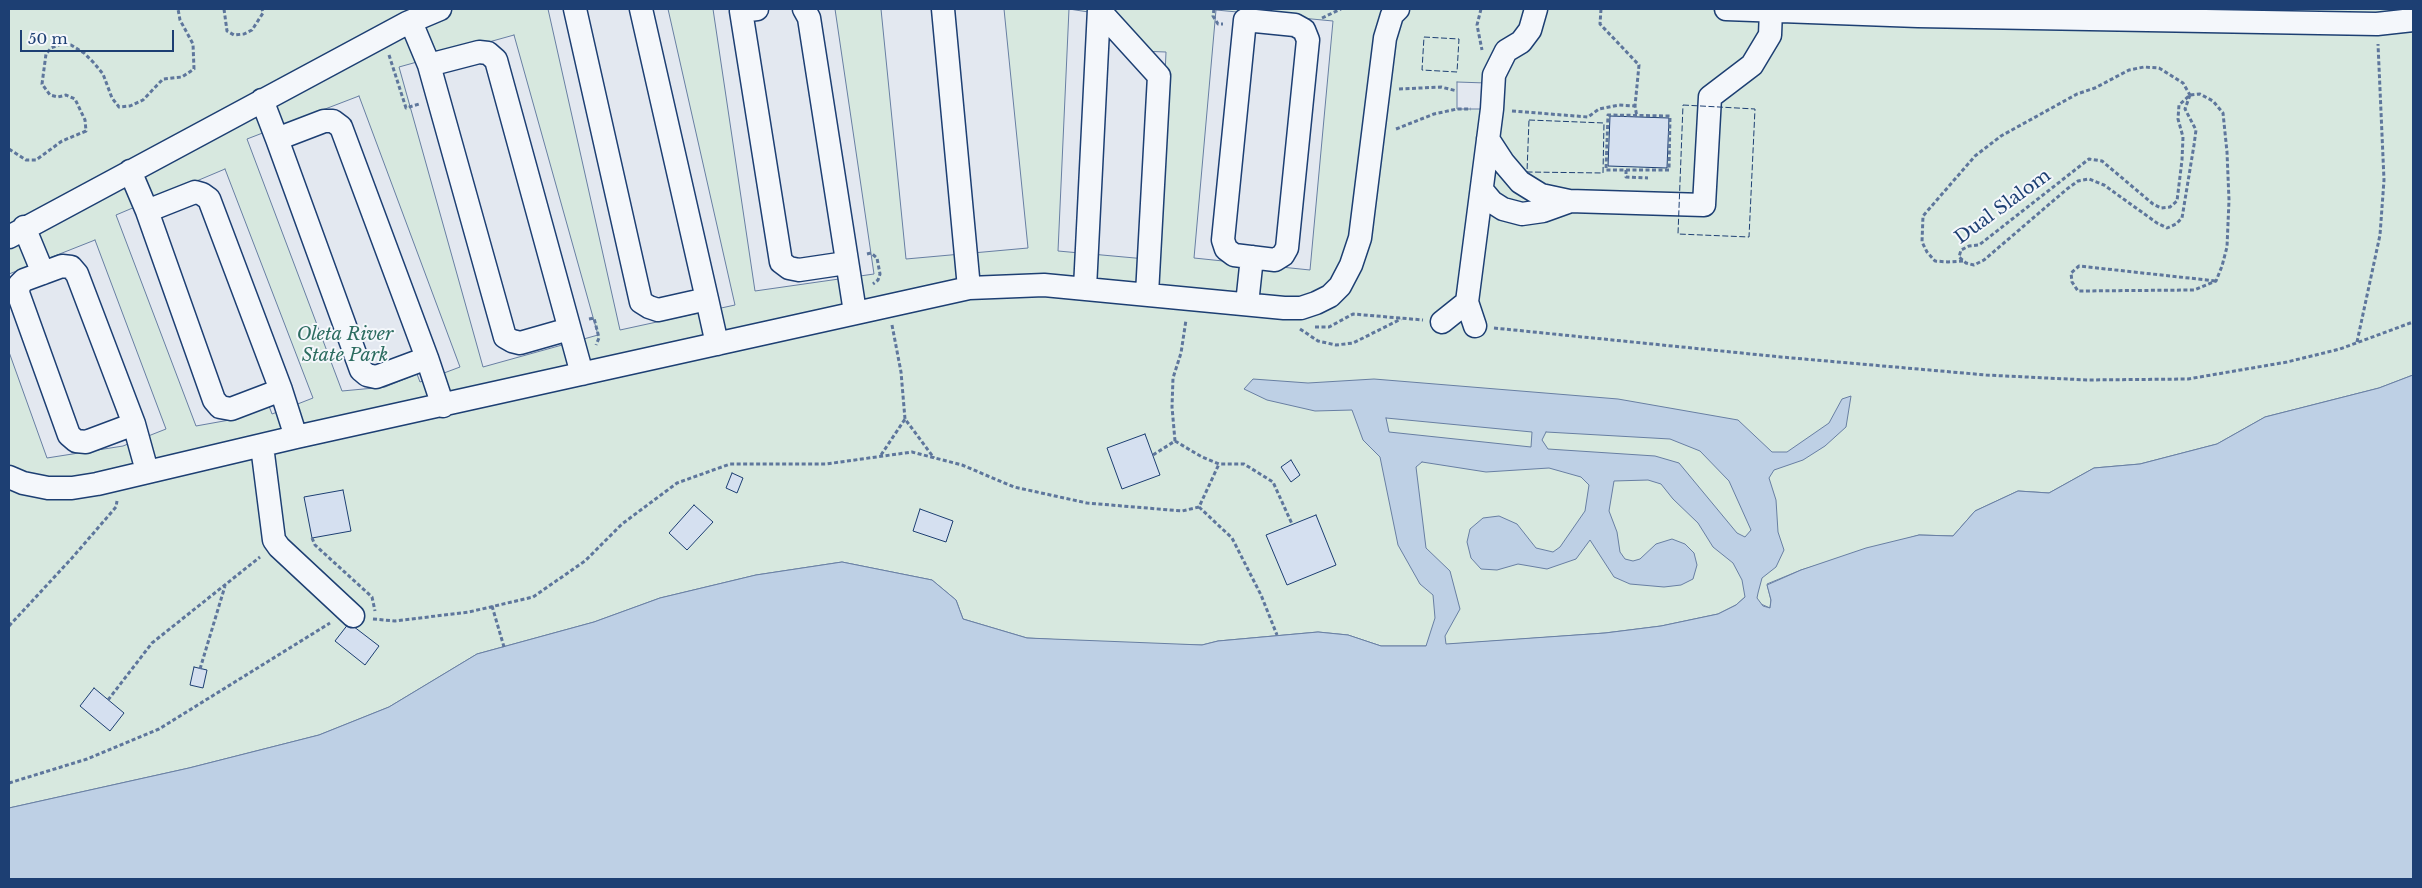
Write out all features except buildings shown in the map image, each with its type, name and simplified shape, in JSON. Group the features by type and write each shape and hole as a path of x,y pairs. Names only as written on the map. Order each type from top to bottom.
{"street":[{"path":"43,273 16,232 262,100 411,22 440,9"},
{"path":"578,9 642,302 658,310 707,300"},
{"path":"641,9 717,344"},
{"path":"746,9 781,262 789,268 799,270 846,263"},
{"path":"804,9 809,18 846,263 856,312"},
{"path":"943,9 969,288"},
{"path":"9,477 23,483 48,488 72,488 969,288 1044,285 1147,294 1189,313 1248,304 1301,308 1330,296 1340,286 1351,265 1360,238 1385,37 1386,21 1383,9"},
{"path":"1385,37 1392,14 1398,9"},
{"path":"1475,326 1466,302 1482,190 1494,75 1506,51 1521,42 1530,30 1536,9"},
{"path":"1726,9 1918,16 2377,24 2413,20"},
{"path":"1086,288 1099,10"},
{"path":"1099,10 1159,76 1147,294"},
{"path":"1488,139 1503,162 1520,182 1540,195 1569,201 1704,205 1710,97 1752,66 1770,35 1771,10"},
{"path":"1245,14 1295,24 1304,30 1308,40 1287,248 1283,255 1275,260 1252,257 1234,255 1226,249 1223,240 1245,14"},
{"path":"411,22 429,65 439,98 505,337 512,342 520,343 569,329"},
{"path":"429,65 479,52 488,53 496,60 582,374"},
{"path":"262,100 361,370 367,375 376,377 427,358"},
{"path":"277,139 324,121 333,121 341,127 443,406"},
{"path":"130,171 147,210 214,400 220,407 231,409 281,390"},
{"path":"1482,190 1503,209 1522,214 1543,211 1569,201"},
{"path":"147,210 194,192 209,198 281,390 296,437"},
{"path":"1248,304 1252,257"},
{"path":"134,424 86,442 76,441 69,435 18,293 19,285 24,280 62,266 71,268 77,274 134,424 147,471"},
{"path":"1442,322 1466,302"},
{"path":"262,446 274,540 279,547 353,616"}],"path":[{"path":"9,149 26,160 36,160 62,141 86,130 85,120 75,99 66,95 58,97 50,95 42,84 46,54 51,48 61,44 71,45 84,53 103,74 112,98 119,107 130,106 143,100 163,79 182,77 194,69 192,44 180,20 178,9"},
{"path":"224,9 227,30 234,35 244,34 252,30 263,13 262,9"},
{"path":"1319,20 1341,9"},
{"path":"1480,9 1477,25 1483,55"},
{"path":"1601,9 1600,24 1639,65 1637,116"},
{"path":"2357,343 2380,235 2384,180 2377,24"},
{"path":"388,51 406,108 439,98"},
{"path":"1963,261 1935,261 1927,252 1922,242 1923,216 1976,156 2001,136 2076,94 2095,88 2129,70 2144,67 2159,68 2182,83 2190,95 2200,94 2213,101 2223,113 2228,209 2226,247 2222,266 2216,281 2194,290 2078,291 2072,282 2071,273 2079,266 2216,281"},
{"path":"1379,91 1422,86 1441,86 1457,91"},
{"name":"Dual Slalom","path":"2190,95 2185,109 2196,130 2182,218 2176,224 2167,228 2104,185 2089,179 2078,182 2067,189 1984,260 1974,265 1958,257 1961,250 1969,246 1979,245 2089,160 2102,161 2153,204 2160,208 2170,207 2177,201 2182,160 2183,137 2178,119 2178,105 2190,95"},
{"path":"1608,115 1637,116 1670,116 1669,170 1606,170 1608,115"},
{"path":"1626,170 1626,177 1648,178"},
{"path":"1175,441 1172,407 1173,378 1181,353 1189,313"},
{"path":"1402,318 1352,343 1336,345 1318,341 1299,328 1329,326 1353,314 1402,318 1442,322"},
{"path":"884,326 901,322"},
{"path":"1475,326 1849,363 1986,375 2087,380 2188,379 2287,362 2357,343 2413,322"},
{"path":"892,324 905,419 934,458"},
{"path":"881,456 905,419"},
{"path":"1153,455 1175,441"},
{"path":"1175,441 1202,457 1219,464 1244,464 1273,482 1292,524"},
{"path":"9,783 87,759 159,729 327,624 353,616 395,621 468,612 533,596 584,561 622,524 677,483 730,464 826,464 912,452 962,465 1014,487 1087,504 1182,511 1199,507 1219,464"},
{"path":"9,626 116,507 124,476"},
{"path":"1199,507 1232,538 1261,595 1277,636"},
{"path":"108,700 152,643 263,555"},
{"path":"326,590 344,572"},
{"path":"200,669 225,586"},
{"path":"492,606 504,647"}],"green space":[{"name":"Oleta River State Park","path":"9,9 2413,9 2413,375 2379,388 2265,417 2217,444 2140,464 2094,468 2049,493 2018,491 1975,511 1953,536 1919,535 1801,570 1767,584 1771,600 1770,608 1745,597 1736,605 1718,614 1661,626 1605,633 1426,646 1381,646 1348,635 1318,632 1218,641 1202,645 1134,644 1027,638 963,619 956,600 932,580 842,562 756,575 660,598 594,622 477,654 389,707 319,735 189,768 9,808"}],"shaded area":[{"path":"548,9 668,9 735,305 620,330"},
{"path":"713,9 835,9 874,274 755,291"},
{"path":"881,9 1004,9 1028,248 906,259"},
{"path":"1069,9 1108,15 1139,51 1166,52 1157,260 1058,251"},
{"path":"1216,10 1333,21 1310,270 1194,258"},
{"path":"514,35 598,335 483,367 399,67"},
{"path":"1457,82 1486,83 1485,109 1457,109"},
{"path":"359,96 460,367 420,382 417,374 385,387 342,391 247,139"},
{"path":"225,169 313,398 272,414 269,406 235,419 196,426 116,215"},
{"path":"95,240 166,429 123,446 47,458 9,352 9,274"}],"water":[{"path":"2413,375 2413,879 9,879 9,808 189,768 319,735 389,707 477,654 594,622 660,598 756,575 842,562 932,580 956,600 963,619 1027,638 1202,645 1218,641 1318,632 1348,635 1381,646 1426,646 1435,618 1433,595 1420,584 1398,545 1380,457 1363,440 1352,410 1315,411 1267,400 1244,389 1253,379 1308,383 1374,379 1618,399 1738,420 1772,452 1787,452 1829,423 1842,399 1851,396 1846,427 1825,446 1803,460 1774,470 1769,478 1776,500 1778,532 1784,550 1776,567 1762,578 1758,593 1757,598 1763,606 1770,608 1771,600 1767,585 1801,570 1866,548 1919,535 1953,536 1975,511 2018,491 2049,493 2094,468 2140,464 2217,444 2265,417 2379,388","holes":["1386,418 1532,432 1531,447 1389,432","1546,432 1670,439 1700,451 1729,481 1751,530 1745,537 1737,533 1679,463 1655,456 1548,449 1542,440","1422,462 1486,472 1549,468 1581,477 1589,485 1585,511 1560,547 1553,552 1536,548 1517,524 1499,516 1483,518 1470,529 1467,542 1471,558 1481,569 1497,570 1518,564 1547,569 1576,559 1590,540 1614,577 1630,584 1664,587 1681,585 1693,579 1697,565 1694,553 1685,544 1672,539 1656,544 1640,559 1633,561 1625,559 1620,552 1617,532 1609,511 1614,481 1648,480 1661,484 1673,499 1698,523 1713,547 1733,563 1742,580 1745,597 1736,605 1718,614 1661,626 1605,633 1446,644 1445,636 1460,609 1450,571 1426,548 1416,467"]}],"fence":[{"path":"1424,37 1459,39 1457,72 1422,70 1424,37"},
{"path":"1683,105 1755,109 1749,237 1678,234 1683,105"},
{"path":"1529,120 1604,123 1603,173 1527,172 1529,120"}]}
